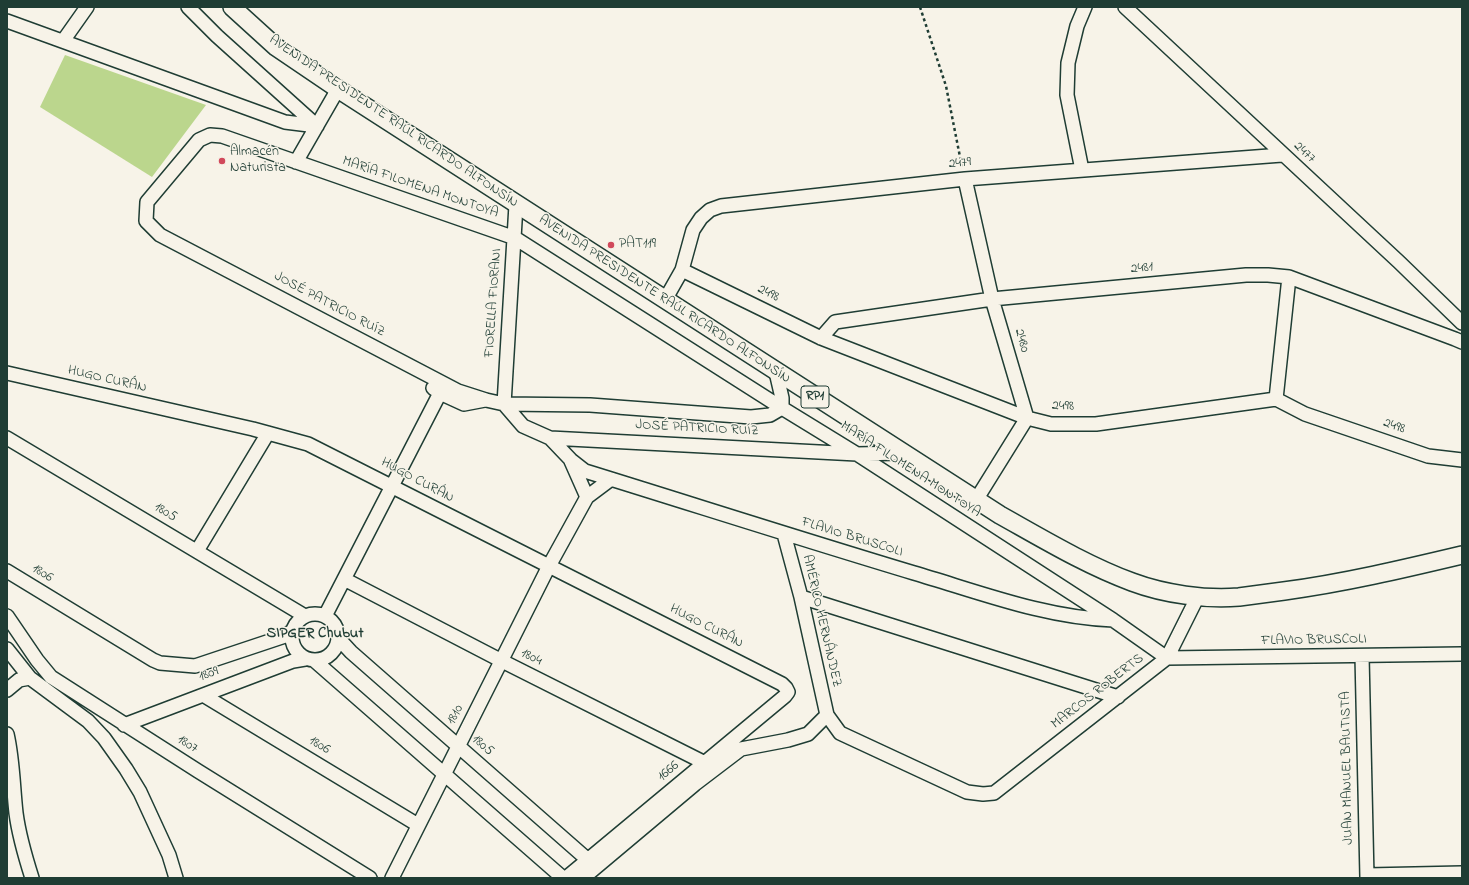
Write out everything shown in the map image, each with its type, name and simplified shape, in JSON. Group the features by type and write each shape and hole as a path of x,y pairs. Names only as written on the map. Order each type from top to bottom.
{"main road":[{"name":"AVENIDA PRESIDENTE RAÚL RICARDO ALFONSÍN","path":"232,7 276,47 516,205 976,500 1000,515 1095,567 1133,583 1166,592 1198,596 1238,597 1313,587 1372,576 1462,555"}],"street":[{"path":"63,42 87,7"},
{"path":"188,7 217,36 317,126"},
{"path":"1082,170 1067,95 1068,63 1077,26 1085,7"},
{"name":"2477","path":"1125,7 1282,155 1399,262 1462,323"},
{"path":"7,21 285,122 317,126"},
{"path":"296,162 338,89"},
{"name":"MARÍA FILOMENA MONTOYA","path":"146,221 148,202 199,140 210,135 222,136 515,238 857,454 1114,620 1167,658"},
{"name":"2479","path":"665,300 682,270 693,230 701,218 710,210 722,206 965,179 1282,155"},
{"name":"2480","path":"965,179 992,299 1027,418"},
{"name":"FIORELLA FIORANI","path":"504,404 516,205"},
{"name":"JOSÉ PATRICIO RUÍZ","path":"146,221 160,235 458,391 486,400 504,404 590,406 751,417 770,415 782,408"},
{"name":"2498","path":"682,270 821,338 1027,418 1051,424 1096,424 1276,399 1305,414 1428,456 1462,460"},
{"name":"2481","path":"821,338 835,322 992,299 1246,275 1289,276 1462,342"},
{"path":"1276,399 1289,276"},
{"path":"412,367 422,381 440,393 464,404 486,400"},
{"path":"776,372 782,398 782,408"},
{"name":"HUGO CURÁN","path":"7,373 268,433 308,444 782,684 786,688"},
{"path":"325,616 440,393"},
{"name":"JOSÉ PATRICIO RUÍZ","path":"504,404 523,426 550,438 857,454 901,453"},
{"path":"976,500 1027,418"},
{"path":"197,551 268,433"},
{"name":"1805","path":"7,438 305,616"},
{"path":"550,438 571,460 587,497 610,479"},
{"name":"FLAVIO BRUSCOLI","path":"571,460 585,471 784,534 1053,613 1089,620 1114,620"},
{"name":"1810","path":"392,878 549,566 587,497"},
{"name":"AMÉRICO HERNÁNDEZ","path":"784,534 801,597 826,715"},
{"name":"1806","path":"7,571 153,660 160,663 189,666"},
{"name":"1804","path":"344,579 502,661 705,763"},
{"name":"MARCOS ROBERTS","path":"826,715 840,733 967,792 982,794 994,792 1167,658 1198,596"},
{"path":"801,597 1118,696"},
{"path":"310,660 324,659 331,655 339,640 338,631 334,623 325,616 315,614 305,616 296,623 292,631 292,640 294,648 299,655 310,660 445,773 565,878"},
{"name":"1807","path":"7,616 37,660 51,677 124,725 370,878"},
{"name":"1809","path":"189,666 195,666 285,636 292,631"},
{"name":"1805","path":"339,640 588,860"},
{"path":"7,649 30,678 88,721 104,738 140,792 169,855 176,878"},
{"name":"FLAVIO BRUSCOLI","path":"1167,658 1462,654"},
{"name":"JUAN MANUEL BAUTISTA","path":"1362,656 1367,877"},
{"name":"1809","path":"124,725 293,661 310,660"},
{"path":"7,690 19,680 30,678"},
{"name":"1666","path":"565,878 785,696 788,692 786,688"},
{"name":"1806","path":"203,694 418,825"},
{"path":"583,878 695,784 741,749 788,740 808,734 826,715"},
{"path":"7,734 11,750 16,814 21,841 32,878"},
{"path":"1367,877 1462,873"}],"path":[{"path":"920,7 946,86 965,179"}],"green space":[{"path":"65,55 206,105 152,177 40,107"}],"place":[{"name":"Almacén Naturista","path":"222,161"},
{"name":"PAT119","path":"611,245"}],"district":[{"name":"SIPGER Chubut","path":"315,635"}]}
